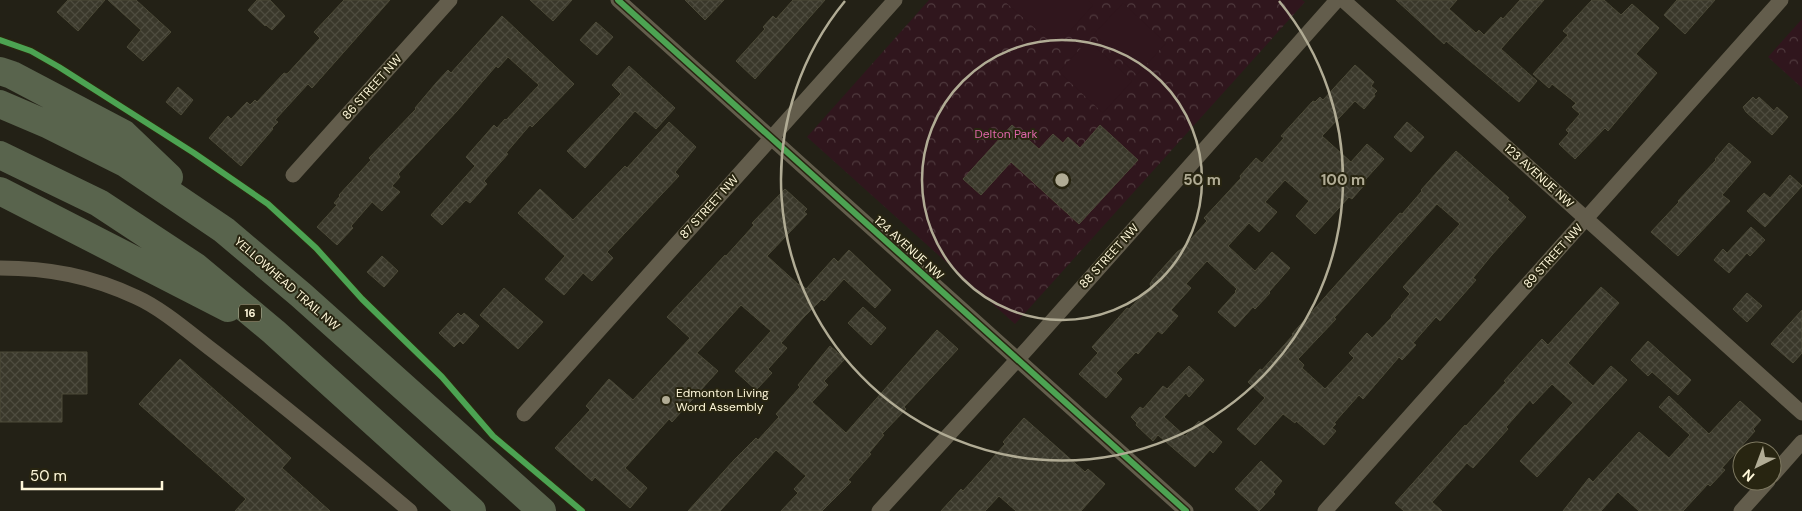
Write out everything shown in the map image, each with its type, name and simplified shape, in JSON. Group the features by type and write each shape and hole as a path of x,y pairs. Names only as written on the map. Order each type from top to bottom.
{"highway":[{"path":"0,71 12,75 124,134 224,230"},
{"name":"YELLOWHEAD TRAIL NW","path":"0,104 49,125 125,162 224,230 301,295 542,511"},
{"name":"16","path":"0,155 107,208 196,267 274,332 472,511"},
{"path":"0,191 274,332"}],"street":[{"name":"86 STREET NW","path":"294,175 450,0"},
{"name":"124 AVENUE NW","path":"618,0 1186,511"},
{"name":"87 STREET NW","path":"524,414 895,0"},
{"name":"88 STREET NW","path":"879,511 1017,360 1337,0"},
{"name":"123 AVENUE NW","path":"1343,0 1802,413"},
{"name":"89 STREET NW","path":"1325,511 1781,0"},
{"path":"0,268 64,272 101,283 137,297 170,319 267,392 410,511"},
{"path":"1782,465 1802,442"},
{"path":"1741,511 1759,491"}],"green space":[{"name":"Delton Park","path":"929,0 1302,0 1305,2 1015,324 807,137"},
{"path":"1003,0 1088,0 1093,5 1056,47"},
{"path":"1123,3 1166,43 1137,75 1094,34"},
{"path":"1802,19 1802,88 1768,57"},
{"path":"1088,40 1132,81 1103,113 1059,72"}],"building":[{"path":"68,0 105,0 78,31 57,12"},
{"path":"108,0 136,0 171,32 143,61 127,47 141,30"},
{"path":"257,0 270,0 285,16 272,30 248,10"},
{"path":"344,0 390,0 312,88 308,84 275,120 278,122 273,129 241,166 209,138 228,116 231,119 247,102 250,105 255,100 257,102 284,73 288,73 320,38 314,32"},
{"path":"530,0 572,0 553,21"},
{"path":"685,0 724,0 705,20"},
{"path":"793,0 825,0 755,79 736,61 765,29 763,27 773,16 776,19"},
{"path":"1396,0 1457,0 1449,9 1476,33 1479,30 1484,35 1501,17 1503,19 1520,0 1544,0 1501,49 1537,81 1519,102 1446,41 1444,44"},
{"path":"1592,0 1604,0 1621,15 1632,4 1659,28 1636,54 1657,73 1608,131 1605,128 1575,159 1559,144 1569,133 1566,130 1580,114 1572,107 1576,103 1552,84 1549,88 1533,74 1568,35 1563,31"},
{"path":"1677,0 1715,0 1685,34 1664,15"},
{"path":"502,16 574,84 532,127 530,125 484,181 487,184 470,203 466,200 442,225 431,215 475,166 466,157 494,125 497,128 506,120 539,85 508,57 498,68 496,66 398,174 400,177 392,186 400,192 382,211 372,202 351,226 353,228 337,245 317,227 337,205 334,203 339,195 371,160 369,158 416,109 436,83 448,70 451,73"},
{"path":"596,22 613,37 597,55 580,40"},
{"path":"1355,65 1374,82 1371,86 1377,91 1374,94 1375,96 1364,109 1355,101 1322,136 1351,162 1367,144 1384,159 1364,181 1366,183 1352,199 1349,197 1315,234 1296,216 1309,201 1285,180 1265,202 1277,212 1259,232 1249,223 1228,246 1255,271 1272,252 1290,268 1270,293 1255,309 1253,307 1235,327 1218,312 1237,289 1207,261 1186,284 1191,288 1171,310 1178,316 1162,334 1158,331 1138,354 1136,352 1116,373 1122,379 1106,398 1079,374 1098,353 1092,347 1127,308 1129,309 1151,286 1150,284 1153,279 1207,221 1204,218 1241,178 1240,176 1256,158 1262,163 1284,138 1281,136 1313,101 1315,102 1320,97 1323,100"},
{"path":"629,66 675,108 656,129 635,111 585,168 567,151 621,94 612,85"},
{"path":"178,87 193,100 181,115 166,102"},
{"path":"1753,97 1756,100 1759,97 1774,111 1777,107 1788,117 1772,135 1746,112 1743,107"},
{"path":"669,122 696,147 675,172 679,176 607,252 613,258 592,281 583,273 564,295 545,279 565,256 518,213 540,189 573,220 625,166 627,168"},
{"path":"1407,122 1424,137 1411,152 1394,137"},
{"path":"1012,125 1039,149 1053,134 1063,143 1068,137 1080,148 1100,125 1138,160 1079,224 1011,162 981,195 963,179"},
{"path":"1729,143 1751,162 1722,195 1730,201 1678,256 1651,232"},
{"path":"1456,151 1509,198 1507,199 1526,217 1491,256 1473,278 1476,280 1440,321 1436,317 1413,343 1416,345 1402,360 1399,357 1363,399 1359,395 1334,423 1336,424 1332,428 1336,431 1324,445 1296,421 1295,423 1283,414 1255,445 1237,429 1265,398 1248,382 1260,369 1262,370 1400,213 1402,214","holes":["1437,204 1460,224 1403,287 1410,294 1392,317 1372,338 1367,333 1349,353 1354,358 1325,389 1302,368 1304,365 1298,359 1336,319 1334,318"]},
{"path":"1790,175 1802,186 1765,227 1747,211 1764,193 1770,198"},
{"path":"785,189 807,209 804,212 807,214 767,256 806,289 834,258 838,262 849,250 891,290 875,308 844,279 824,301 822,299 803,318 781,343 787,348 768,369 772,373 756,390 735,371 771,331 741,305 697,353 718,371 672,422 669,419 625,468 647,488 630,508 595,477 592,481 555,448 590,410 586,406 609,379 633,400 690,338 667,317 726,256 754,225 752,223"},
{"path":"1751,227 1765,240 1750,256 1747,253 1729,273 1714,260 1723,249 1727,253"},
{"path":"382,256 398,271 384,287 367,272"},
{"path":"1601,287 1619,303 1568,363 1593,386 1611,366 1627,380 1537,477 1520,461 1573,403 1552,384 1533,404 1530,400 1506,427 1508,429 1473,468 1467,463 1432,502 1442,511 1404,511 1395,503 1506,382 1504,381 1542,339 1548,345"},
{"path":"504,288 543,322 518,349 480,315"},
{"path":"1747,293 1762,306 1747,322 1733,309"},
{"path":"863,307 886,328 871,345 848,323"},
{"path":"1802,310 1802,353 1793,363 1771,344"},
{"path":"458,313 461,316 464,313 479,326 463,344 460,341 454,347 439,333"},
{"path":"937,330 958,349 904,407 906,409 882,434 884,435 869,453 871,454 848,480 851,482 822,511 781,511 798,493 794,489 806,476 776,450 720,511 688,511 734,460 756,438 758,440 779,417 776,414 800,387 798,385 830,346 845,359 824,381 828,385 812,402 846,433"},
{"path":"1648,341 1691,380 1678,395 1652,372 1648,376 1631,360"},
{"path":"0,352 87,352 87,394 62,394 62,422 0,422"},
{"path":"180,359 291,458 282,468 330,511 235,511 246,499 139,404"},
{"path":"1189,366 1204,380 1189,397 1186,393 1164,417 1185,436 1199,421 1222,442 1213,453 1210,450 1195,467 1158,435 1153,441 1136,425 1137,423 1131,417 1140,407 1143,409 1163,386 1167,389"},
{"path":"1669,396 1709,434 1740,401 1761,420 1746,441 1732,441 1732,457 1722,468 1725,470 1710,486 1708,484 1683,511 1639,511 1618,492 1601,511 1563,511 1589,478 1593,482 1639,432 1669,458 1690,435 1659,407"},
{"path":"1024,418 1085,472 1088,469 1105,484 1081,511 1016,511 999,496 985,511 941,511 961,489 963,491 989,462"},
{"path":"1261,461 1282,481 1273,492 1275,494 1259,511 1235,489"}],"cycle path":[{"path":"618,0 1186,511"},
{"path":"0,40 31,51 59,67 194,153 268,204 316,248 362,299 442,377 493,436 582,511"}],"place":[{"name":"Edmonton Living Word Assembly","path":"666,400"}]}
